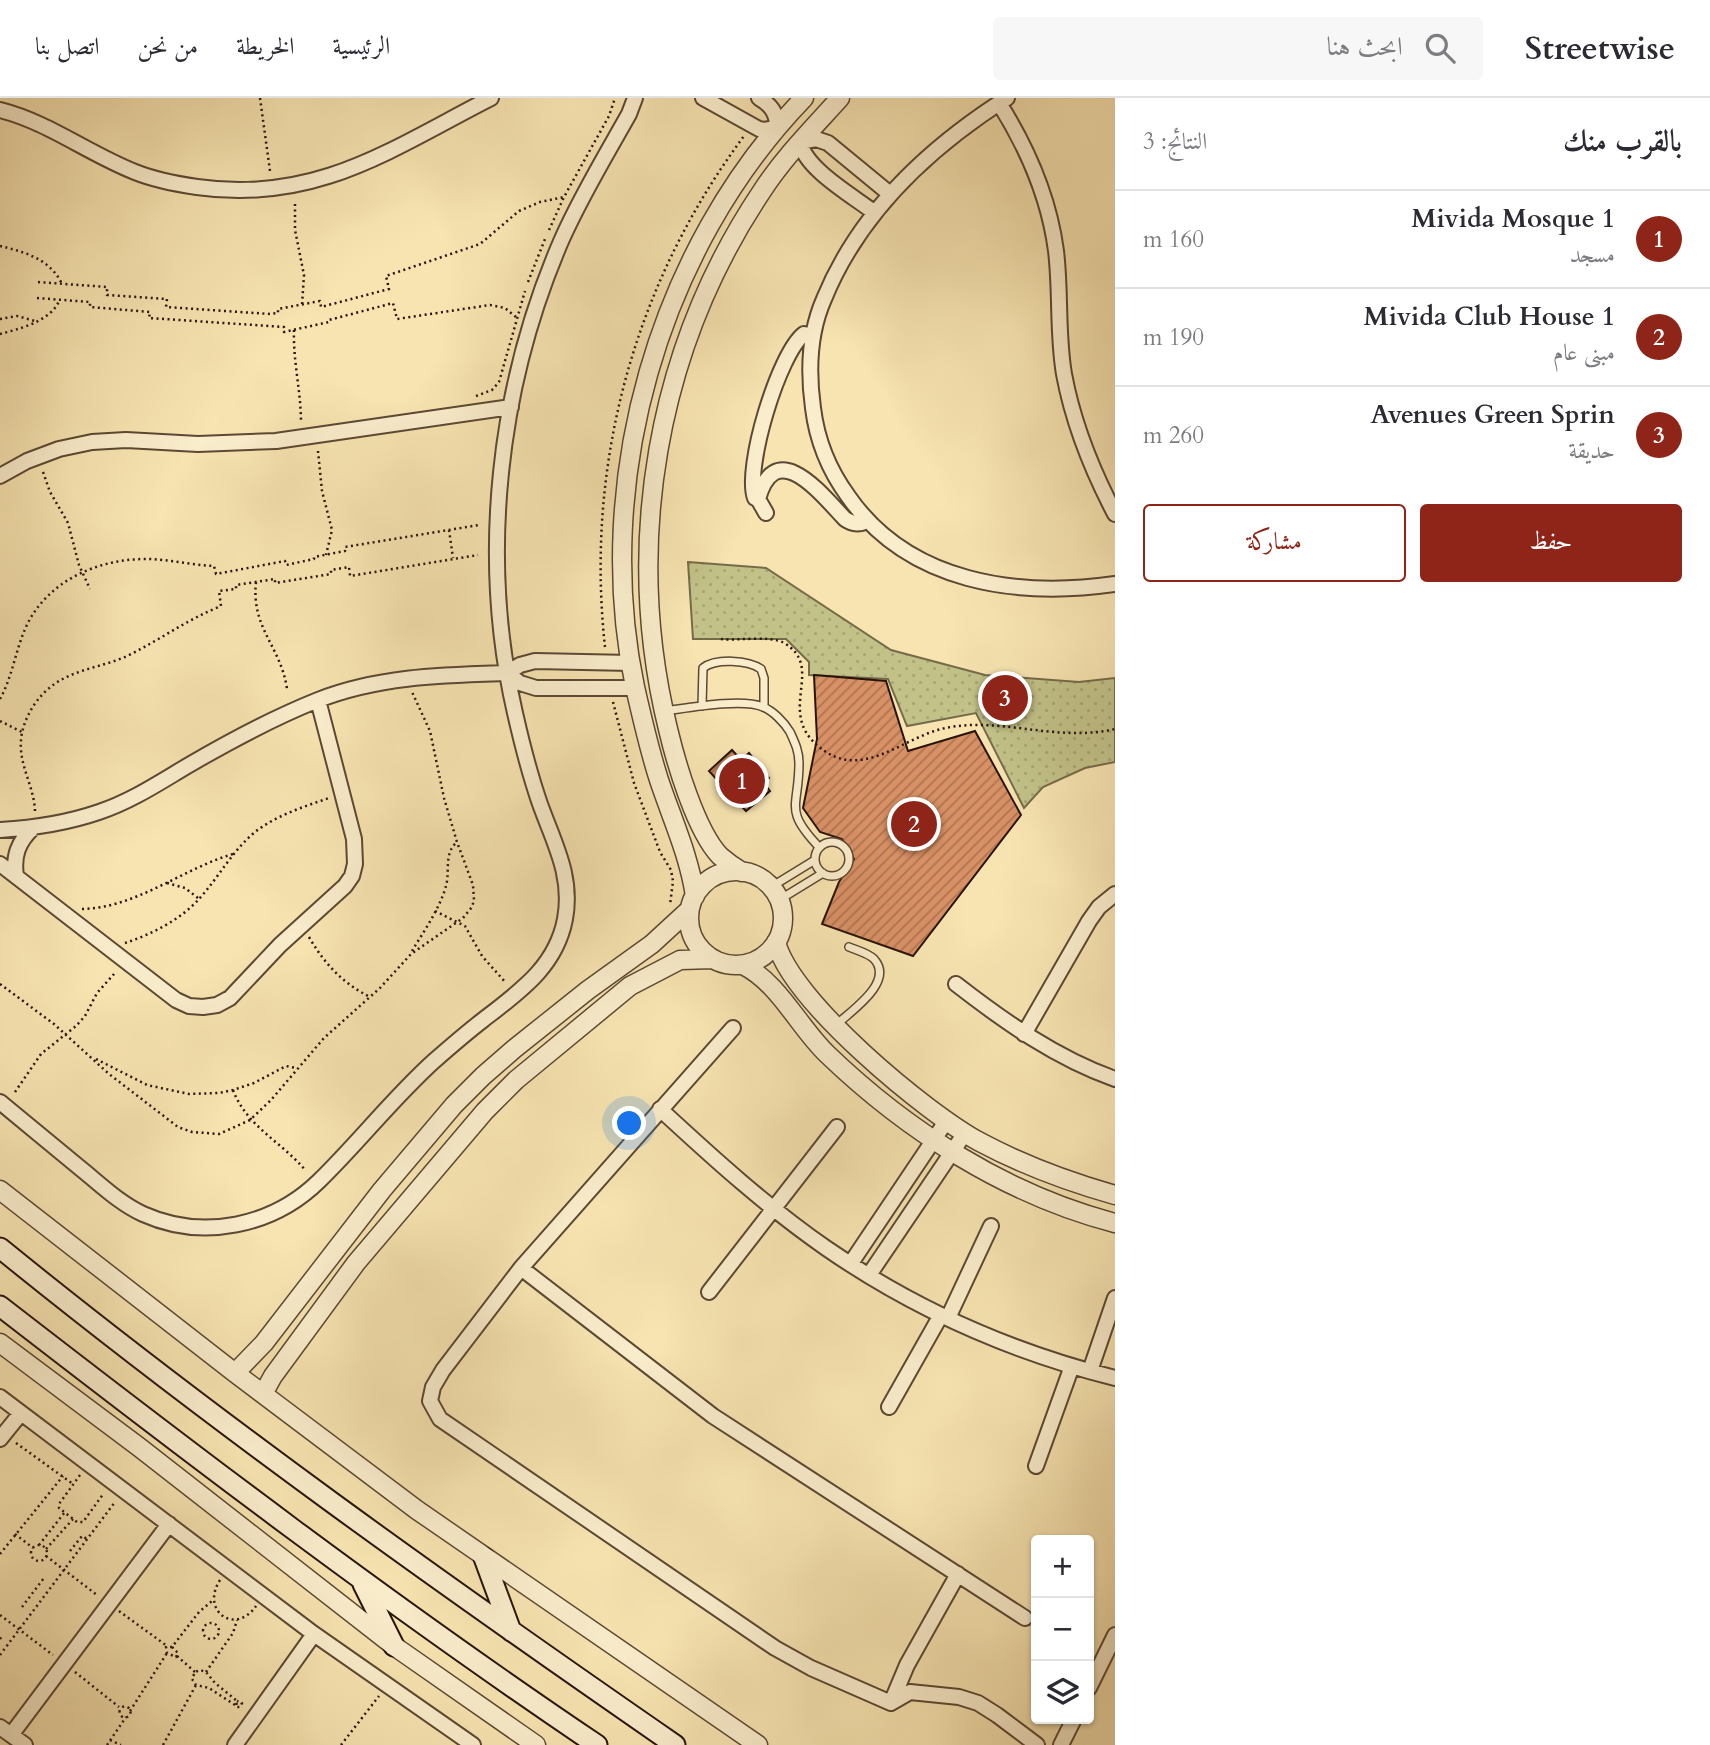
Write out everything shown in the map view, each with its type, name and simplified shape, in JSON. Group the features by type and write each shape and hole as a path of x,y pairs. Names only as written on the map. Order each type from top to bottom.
{"main road":[{"path":"0,1248 212,1414 510,1631 675,1745"},
{"path":"0,1306 361,1580 597,1745"},
{"path":"484,1558 510,1631"},
{"path":"361,1580 394,1646"}],"street":[{"path":"0,110 14,114 135,172 176,184 218,190 260,190 303,185 344,172 383,155 491,98"},
{"path":"0,1102 120,1200 143,1214 195,1228 249,1223 274,1213 308,1191 424,1070 530,984 545,966 557,945 565,922 568,899 566,875 530,774 507,673 500,618 497,540 503,451 531,324 556,253 578,204 629,114 635,98"},
{"path":"703,98 760,129 771,130 777,127"},
{"path":"759,98 774,110 777,127 800,142 803,153 812,164 875,213"},
{"path":"804,98 744,169 722,204 683,280 652,362 632,447 622,537 622,582 635,688 656,769 687,856 692,902 689,923 693,938 701,950 727,965 743,965 756,961 767,953 776,943 783,922 775,894 762,880 741,872 720,855 706,833 681,773 663,711 650,625 648,548 651,494 666,410 681,359 708,290 744,219 763,189 800,142 840,98"},
{"path":"1115,514 1084,445 1064,374 1056,253 1047,206 1034,168 1003,100 949,139 890,194 838,270 824,299 813,336 811,391 816,431 841,487 867,521 884,537 932,566 957,576 1023,589 1069,589 1115,584"},
{"path":"800,142 816,139 828,143 890,194"},
{"path":"766,513 753,495 752,487 759,432 789,354 804,334 813,336"},
{"path":"0,476 27,461 59,449 92,442 126,440 198,444 276,441 511,407"},
{"path":"758,499 763,484 771,474 780,470 797,473 845,519 853,524 867,521"},
{"path":"0,830 33,828 67,821 134,798 205,755 318,700 366,685 406,678 507,673 520,665 535,662 631,663"},
{"path":"507,673 520,683 536,688 635,688"},
{"path":"0,864 176,1000 189,1006 203,1007 218,1005 230,999 301,924 345,886 355,864 354,839 318,700"},
{"path":"16,876 16,854 25,835 33,828"},
{"path":"235,1373 264,1343 382,1190 454,1105 483,1076 588,990 652,944 692,902 709,879 730,872 741,872"},
{"path":"1024,1034 1089,921 1099,906 1115,894"},
{"path":"776,943 788,971 836,1026 871,1060 947,1120 979,1142 1030,1166 1112,1194"},
{"path":"263,1394 273,1376 356,1263 485,1111 516,1080 631,986 680,960 713,959"},
{"path":"743,965 764,980 824,1051 846,1072 934,1140 1036,1195 1115,1223"},
{"path":"956,984 1024,1034 1077,1064 1115,1079"},
{"path":"733,1028 521,1268 450,1360 433,1387 430,1401 440,1419 775,1648 811,1668 891,1703"},
{"path":"660,1109 716,1161 772,1207 828,1250 869,1275 944,1317 987,1337 1115,1378"},
{"path":"851,1263 947,1120"},
{"path":"709,1292 772,1207 837,1127"},
{"path":"869,1275 965,1133"},
{"path":"0,1190 235,1373 417,1510 758,1745"},
{"path":"890,1407 944,1317 991,1226"},
{"path":"521,1268 713,1416 1025,1618"},
{"path":"1090,1371 1115,1298"},
{"path":"0,1343 139,1447 394,1646 536,1745"},
{"path":"1036,1466 1072,1366"},
{"path":"0,1397 314,1634 473,1745"},
{"path":"2,1437 21,1413"},
{"path":"25,1745 6,1731 169,1524"},
{"path":"891,1703 907,1665 958,1574"},
{"path":"235,1745 314,1634"},
{"path":"1094,1678 1115,1635"},
{"path":"891,1703 910,1692 978,1703 1037,1745"},
{"path":"1061,1745 1072,1724"}],"lane":[{"path":"702,706 703,667 709,663 748,663 761,669 764,678 764,707"},
{"path":"663,711 702,706 764,707 786,726 797,747 799,779 794,806 798,822 819,847"},
{"path":"775,894 823,873 836,875 842,872 849,860 848,853 838,843 832,842 819,847"},
{"path":"775,894 815,860 819,847"},
{"path":"815,860 823,873"},
{"path":"836,1026 874,990 880,979 879,967 873,957 849,947"}],"path":[{"path":"260,98 270,171"},
{"path":"38,282 107,287 107,295 167,299 166,307 275,314 278,309 320,300 321,307 389,289 386,276 480,244 519,211 540,202 564,197"},
{"path":"295,204 295,230 303,275 302,305"},
{"path":"0,246 45,262 58,275 62,284"},
{"path":"37,298 90,302 90,307 150,312 149,318 284,327 284,331 393,303 397,319 491,305 505,308 516,317"},
{"path":"0,334 53,312 60,300"},
{"path":"0,319 17,316 35,321"},
{"path":"294,330 294,361 301,392 300,423"},
{"path":"318,451 322,491 332,530 327,555"},
{"path":"43,472 53,499 68,523 90,589"},
{"path":"0,699 12,675 30,619 58,587 83,572 115,562 150,559 214,566 216,574 285,561 286,565 345,551 345,547 479,525"},
{"path":"449,530 453,559"},
{"path":"33,828 35,802 23,767 22,732 33,707 50,687 61,679 125,657 188,620 221,606 219,591 236,589 236,585 275,579 275,583 349,567 350,576 478,555"},
{"path":"257,582 258,617 278,654 287,689"},
{"path":"721,639 783,642 799,657 804,670 798,708 804,730 818,746 849,762 867,760 940,729 979,724 1046,733 1092,734 1115,729"},
{"path":"0,984 66,1035 153,1110 178,1127 192,1132 219,1134 250,1120 339,1024 370,997 411,954 459,921 472,907 474,892 438,775 430,731 406,678"},
{"path":"0,721 22,732"},
{"path":"108,947 154,932 178,917 199,899 233,853 254,833 279,817 342,793"},
{"path":"411,954 444,893 448,879 449,854 457,842"},
{"path":"58,908 88,909 102,906 167,883 208,862 233,853"},
{"path":"167,883 185,888 199,899"},
{"path":"435,911 459,921 469,932 482,956 516,994"},
{"path":"301,924 319,954 337,975 370,997"},
{"path":"15,1092 41,1055 85,1016 97,993 114,974"},
{"path":"93,1058 133,1079 160,1089 204,1094 233,1090 254,1083 286,1066 297,1068"},
{"path":"233,1090 250,1120 293,1156 306,1171"},
{"path":"2,1437 73,1484"},
{"path":"88,1464 59,1504 59,1508 73,1519 79,1523 83,1522 118,1486"},
{"path":"0,1554 63,1476"},
{"path":"0,1655 87,1539 118,1486"},
{"path":"33,1548 39,1545 65,1513"},
{"path":"33,1548 32,1555 37,1560 46,1556 46,1549 73,1519"},
{"path":"15,1534 33,1548"},
{"path":"70,1552 82,1536 87,1539"},
{"path":"39,1545 46,1549"},
{"path":"228,1569 215,1588 213,1601 223,1616 237,1620 250,1615 263,1595"},
{"path":"22,1607 44,1578"},
{"path":"34,1591 42,1599"},
{"path":"172,1647 199,1612 213,1601"},
{"path":"216,1625 223,1616"},
{"path":"206,1672 236,1629 237,1620"},
{"path":"216,1625 207,1624 203,1632 208,1639 217,1637 226,1643"},
{"path":"216,1625 219,1632 217,1637"},
{"path":"177,1656 172,1657 167,1653 166,1647 177,1651 177,1656 195,1672"},
{"path":"107,1745 125,1717 130,1715 167,1653"},
{"path":"195,1672 206,1672 236,1703 209,1688 196,1685 192,1679 195,1672"},
{"path":"163,1745 196,1685"},
{"path":"341,1745 387,1685"},
{"path":"125,1717 119,1712 119,1707 123,1706 130,1711"},
{"path":"110,1740 121,1745"}],"green space":[{"path":"688,562 766,568 891,650 985,675 1079,682 1115,678 1115,762 1085,768 1043,787 1024,808 976,713 907,726 888,679 809,675 809,662 786,639 693,639"}],"building":[{"path":"814,675 886,681 908,751 975,731 1021,815 913,956 822,924 839,882 854,859 842,839 820,832 803,808 817,739"},
{"path":"732,750 741,760 749,753 769,778 764,783 770,791 746,811 709,771"}],"place":[{"name":"Avenues Green Sprin","path":"1005,698"},
{"name":"Mivida Mosque 1","path":"742,781"},
{"name":"Mivida Club House 1","path":"914,824"}]}
